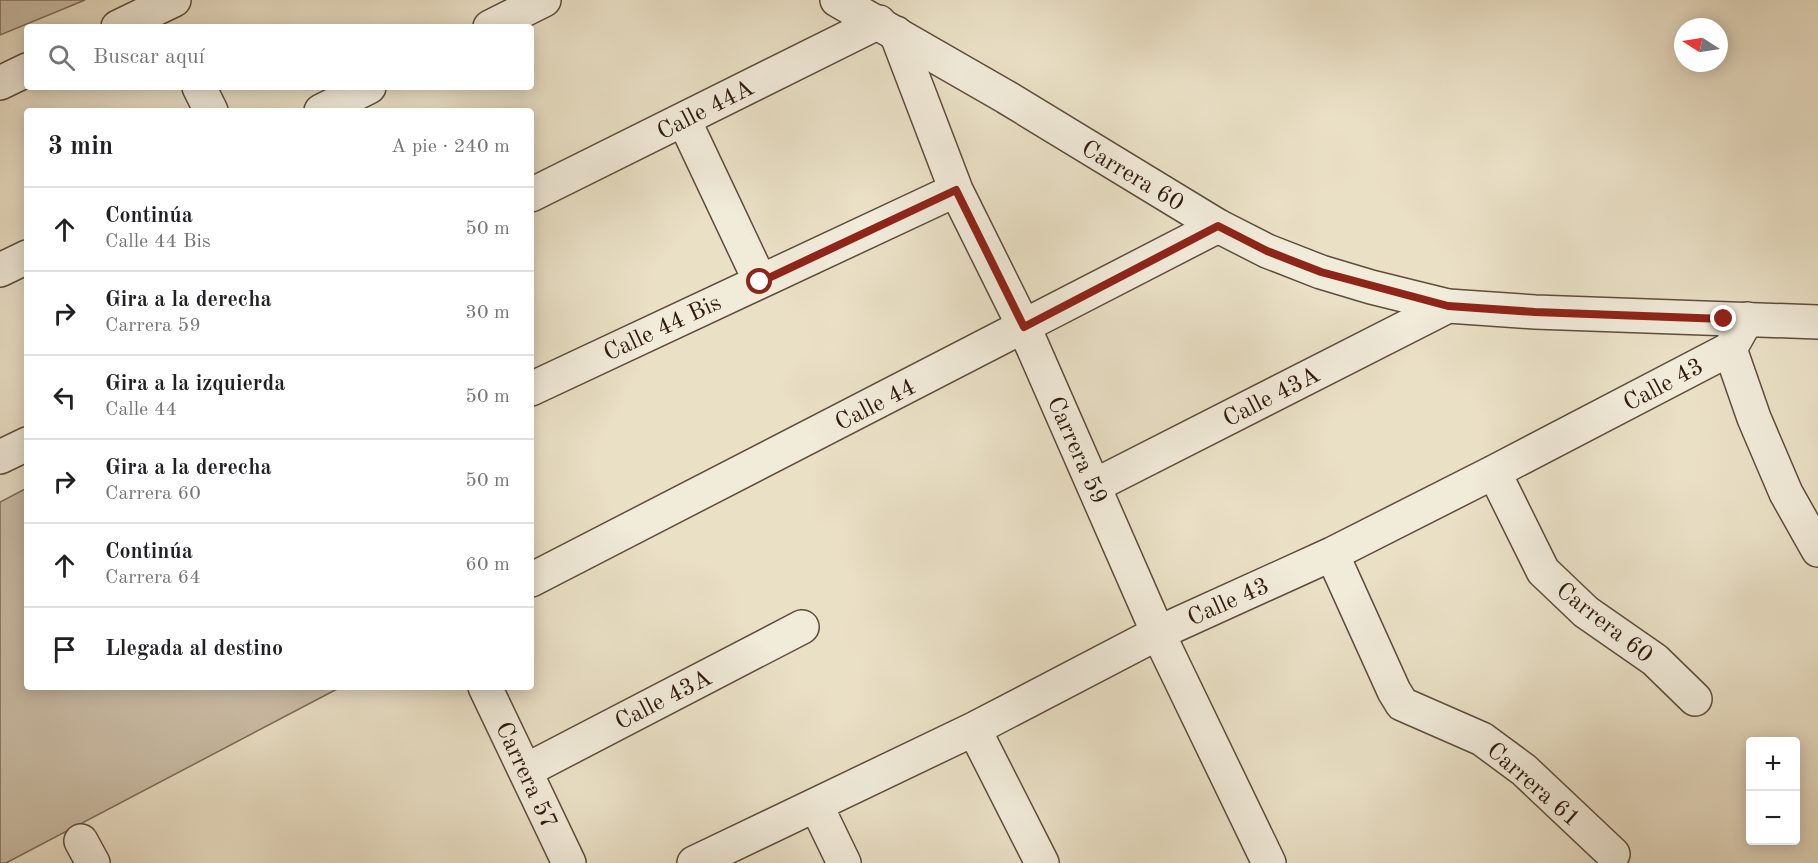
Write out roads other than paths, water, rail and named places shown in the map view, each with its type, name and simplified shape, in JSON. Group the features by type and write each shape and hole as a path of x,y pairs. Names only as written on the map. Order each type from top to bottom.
{"street":[{"path":"496,24 544,0"},
{"name":"Carrera 60","path":"837,0 1016,103 1218,226 1267,251 1321,272 1448,306 1535,312 1818,322"},
{"path":"127,24 168,11"},
{"name":"Calle 44A","path":"534,194 684,120 887,28"},
{"name":"Carrera 59","path":"887,28 956,190 1024,327 1158,633 1269,863"},
{"path":"0,83 24,71"},
{"path":"200,90 210,108"},
{"path":"327,108 363,90"},
{"path":"684,120 760,282"},
{"name":"Calle 44 Bis","path":"534,387 956,190"},
{"name":"Calle 44","path":"534,578 1218,226"},
{"path":"0,270 24,258"},
{"name":"Calle 43A","path":"1094,486 1448,306"},
{"name":"Calle 43","path":"694,863 974,729 1158,633 1332,554 1494,472 1730,349 1747,319"},
{"path":"1730,349 1754,418 1786,493 1818,550"},
{"path":"0,457 24,445"},
{"name":"Carrera 60","path":"1494,472 1543,571 1586,612 1655,660 1695,699"},
{"name":"Carrera 61","path":"1332,554 1402,704 1482,739 1524,770 1613,854"},
{"name":"Calle 43A","path":"525,771 802,627"},
{"name":"Carrera 57","path":"486,690 569,863"},
{"path":"974,729 1042,863"},
{"path":"816,805 844,863"}]}
